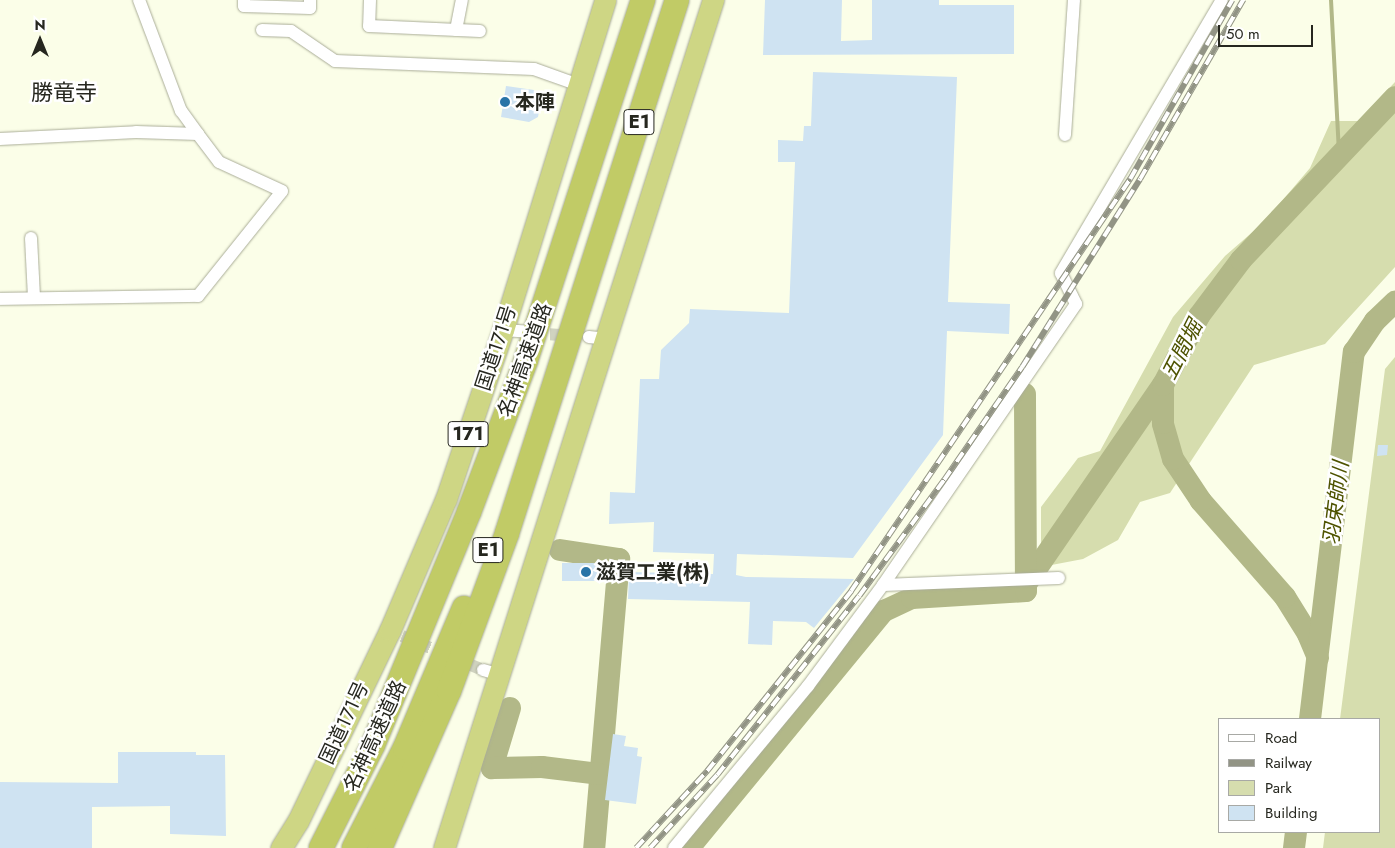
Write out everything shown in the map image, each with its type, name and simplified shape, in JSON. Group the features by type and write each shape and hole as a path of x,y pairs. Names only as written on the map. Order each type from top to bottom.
{"highway":[{"name":"国道171号","path":"281,848 298,821 396,633 446,499 503,330 605,0"},
{"name":"名神高速道路","path":"321,848 373,745 469,512 526,360 643,0"},
{"name":"名神高速道路","path":"380,848 407,792 476,620 601,244 677,0"},
{"path":"444,848 458,807 492,672 598,338 713,0"},
{"name":"名神高速道路","path":"354,848 405,748 503,514 548,400 601,244"},
{"path":"453,848 458,807"}],"street":[{"path":"0,299 198,296 282,191 219,162 181,112 143,18 139,0"},
{"path":"244,0 244,6 310,8 310,0"},
{"path":"370,0 369,26 480,31"},
{"path":"456,30 462,0"},
{"path":"1065,135 1074,0"},
{"path":"674,848 808,686 883,585 1076,304 1061,273 1222,0"},
{"path":"262,30 291,31 335,61 534,69 579,85"},
{"path":"0,138 136,132 198,134"},
{"path":"31,238 34,297"},
{"path":"503,330 529,332"},
{"path":"883,585 1059,578"}],"green space":[{"path":"1395,82 1395,267 1325,344 1254,365 1170,493 1140,502 1118,540 1083,559 1041,567 1041,507 1078,458 1100,451 1173,317 1225,256 1264,222 1310,168 1331,121 1358,121"},
{"path":"1395,357 1395,848 1323,848 1325,833 1380,833 1380,718 1340,718 1385,369"}],"building":[{"path":"765,0 842,0 841,41 872,40 872,0 939,0 939,5 1014,5 1014,54 763,55"},
{"path":"813,72 957,77 948,302 1010,304 1009,334 947,331 943,435 853,558 737,554 736,575 746,577 854,579 814,628 806,622 773,621 772,645 748,644 750,602 628,599 629,572 713,574 714,554 653,552 654,522 609,524 610,492 635,493 640,379 659,379 661,350 689,323 690,309 789,313 795,162 778,162 778,140 803,141 804,126 811,126"},
{"path":"506,86 534,90 541,101 538,117 529,122 501,117"},
{"path":"1378,445 1388,445 1387,455 1377,456"},
{"name":"滋賀工業(株)","path":"562,563 612,563 612,581 562,581"},
{"path":"613,734 626,736 624,746 638,748 637,756 642,757 636,804 605,800"},
{"path":"118,752 196,752 196,755 225,755 226,836 170,834 170,806 92,807 92,848 0,848 0,782 118,783"}],"waterway":[{"path":"1331,0 1339,154"},
{"name":"五間堀","path":"1318,658 1308,634 1285,597 1201,501 1173,459 1163,423 1163,385 1199,316 1241,260 1395,97"},
{"name":"羽束師川","path":"1310,718 1354,352 1375,321 1395,302"},
{"path":"1026,584 1163,385"},
{"path":"689,848 884,611 912,598 1026,591 1025,394"},
{"path":"560,550 619,559 594,848"},
{"path":"510,708 492,768 542,767 599,774"},
{"name":"羽束師川","path":"1294,848 1296,833"}],"tunnel":[{"path":"532,333 574,336"},
{"path":"402,636 483,670"}],"railway":[{"path":"636,848 707,771 851,591 1130,179 1232,0"},
{"path":"650,848 717,775 859,596 944,480 1022,367 1140,179 1243,0"}],"place":[{"name":"本陣","path":"505,102"},
{"name":"滋賀工業(株)","path":"586,572"}],"district":[{"name":"勝竜寺","path":"64,93"}]}
